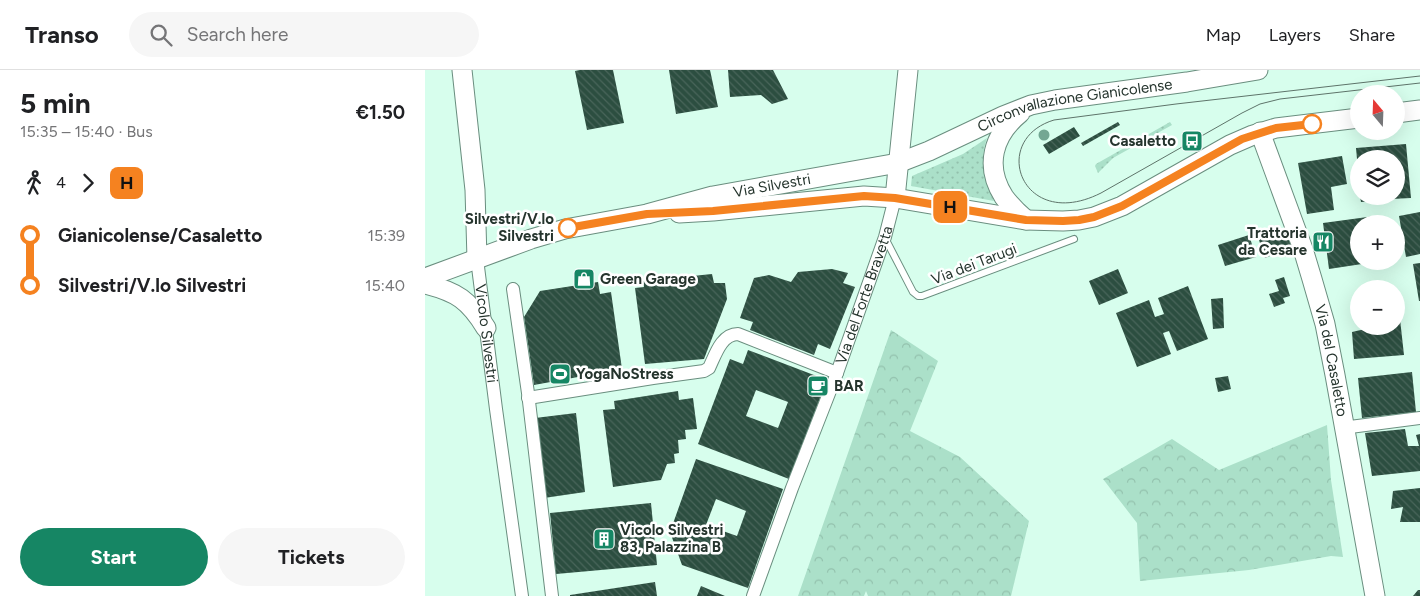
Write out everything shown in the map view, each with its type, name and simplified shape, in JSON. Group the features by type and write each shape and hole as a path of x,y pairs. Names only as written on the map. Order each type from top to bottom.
{"main road":[{"name":"Vicolo Silvestri","path":"462,70 475,190 477,259"},
{"name":"Via del Forte Bravetta","path":"895,198 908,70"},
{"name":"Circonvallazione Gianicolense","path":"898,163 1031,105 1187,82 1233,72 1258,70"},
{"path":"1026,220 1007,200 999,187 995,172 994,154 995,145 1005,127 1031,105"},
{"path":"1405,112 1420,110"},
{"path":"895,198 1026,220 1071,221 1086,219 1135,199 1230,145 1260,132 1276,128 1350,119"},
{"name":"Via del Casaletto","path":"1260,132 1303,249 1325,324 1375,596"},
{"name":"Via Silvestri","path":"425,278 543,235 565,229 647,214 713,196 898,163"},
{"name":"Via Silvestri","path":"647,214 713,211 864,196 895,198"},
{"path":"425,284 453,293 464,300 475,311 486,328"}],"street":[{"name":"Via del Forte Bravetta","path":"753,596 792,488 837,373 885,237 895,198"},
{"name":"Vicolo Silvestri","path":"477,259 495,409 522,596"},
{"path":"513,289 552,596"},
{"path":"528,398 705,371 709,368 724,340 734,334 837,373"},
{"path":"1350,427 1420,418"}],"lane":[{"name":"Via dei Tarugi","path":"885,237 913,292 917,296 922,296 1074,239"}],"green space":[{"path":"1170,122 1172,125 1113,158 1098,173 1096,164"},
{"path":"987,138 983,162 994,201 911,186 912,176 963,154"},
{"path":"891,330 938,361 910,431 960,457 1029,521 1011,596 868,596 866,591 864,596 798,596"},
{"path":"1327,425 1331,480 1343,557 1331,556 1249,570 1140,581 1137,523 1103,479 1172,439 1219,470"}],"building":[{"path":"613,70 624,123 587,130 575,71"},
{"path":"669,70 710,70 718,107 676,114"},
{"path":"728,70 773,70 788,99 772,104 761,95 730,97"},
{"path":"1118,122 1120,125 1083,146 1081,143"},
{"path":"1074,127 1080,136 1049,154 1043,145"},
{"path":"1406,144 1411,198 1405,198 1405,150 1356,150 1356,148"},
{"path":"1342,156 1347,184 1331,187 1334,210 1307,214 1298,163"},
{"path":"1420,212 1420,254 1406,257 1404,215"},
{"path":"1350,219 1350,266 1329,269 1323,223"},
{"path":"1289,227 1298,253 1285,257 1283,251 1265,258 1258,237"},
{"path":"1249,235 1256,257 1225,266 1218,245"},
{"path":"1420,263 1420,301 1419,301 1413,264"},
{"path":"832,269 848,273 843,283 855,287 830,349 818,344 814,355 750,330 753,322 740,318 754,278 769,275 791,282 798,272"},
{"path":"1118,269 1128,293 1099,305 1089,281"},
{"path":"712,274 714,283 725,283 727,299 704,359 645,364 635,288 644,287 643,281"},
{"path":"1284,277 1290,296 1283,298 1285,303 1274,307 1269,294 1279,291 1275,280"},
{"path":"598,282 600,294 611,292 622,369 534,385 524,317 540,291"},
{"path":"1188,286 1208,339 1177,351 1169,331 1163,333 1171,354 1137,367 1116,313 1149,300 1155,317 1164,314 1158,298"},
{"path":"1223,298 1224,328 1213,329 1211,299"},
{"path":"1352,335 1402,335 1404,355 1354,359"},
{"path":"748,350 827,380 789,479 698,444 730,359 743,364","holes":["756,390 788,402 778,428 746,416"]},
{"path":"1412,372 1416,412 1362,418 1358,378"},
{"path":"1228,376 1231,389 1218,392 1215,378"},
{"path":"678,391 679,400 693,398 697,429 685,430 686,439 678,440 679,453 674,454 675,463 667,464 661,480 613,487 603,410 615,409 614,401"},
{"path":"576,413 585,492 544,498 535,418"},
{"path":"1405,429 1408,446 1419,446 1416,435 1420,434 1420,471 1372,476 1365,433"},
{"path":"696,459 783,489 748,588 682,565 670,532","holes":["716,499 746,511 737,536 706,525"]},
{"path":"1420,488 1420,522 1400,522 1403,507 1391,509 1393,491"},
{"name":"Vicolo Silvestri 83, Palazzina B","path":"651,503 657,565 556,574 550,513"},
{"path":"655,582 657,596 570,596 570,595"},
{"path":"701,586 725,596 697,596"},
{"path":"1420,590 1420,596 1413,596"}],"tram line":[{"path":"1420,76 1054,120 1034,131 1022,145 1019,162 1023,179 1034,193 1051,201 1074,202 1101,193 1260,104 1280,99 1420,83"}],"bus line":[{"name":"H","path":"568,228 647,214 713,211 864,196 895,198 1026,220 1079,220 1094,217 1122,206 1242,139 1276,128 1312,124"}],"place":[{"name":"Casaletto","path":"1192,141"},
{"name":"Silvestri/V.lo Silvestri","path":"568,228"},
{"name":"Trattoria da Cesare","path":"1323,242"},
{"name":"Green Garage","path":"584,279"},
{"name":"YogaNoStress","path":"560,374"},
{"name":"BAR","path":"818,386"},
{"name":"Vicolo Silvestri 83, Palazzina B","path":"604,539"}]}
